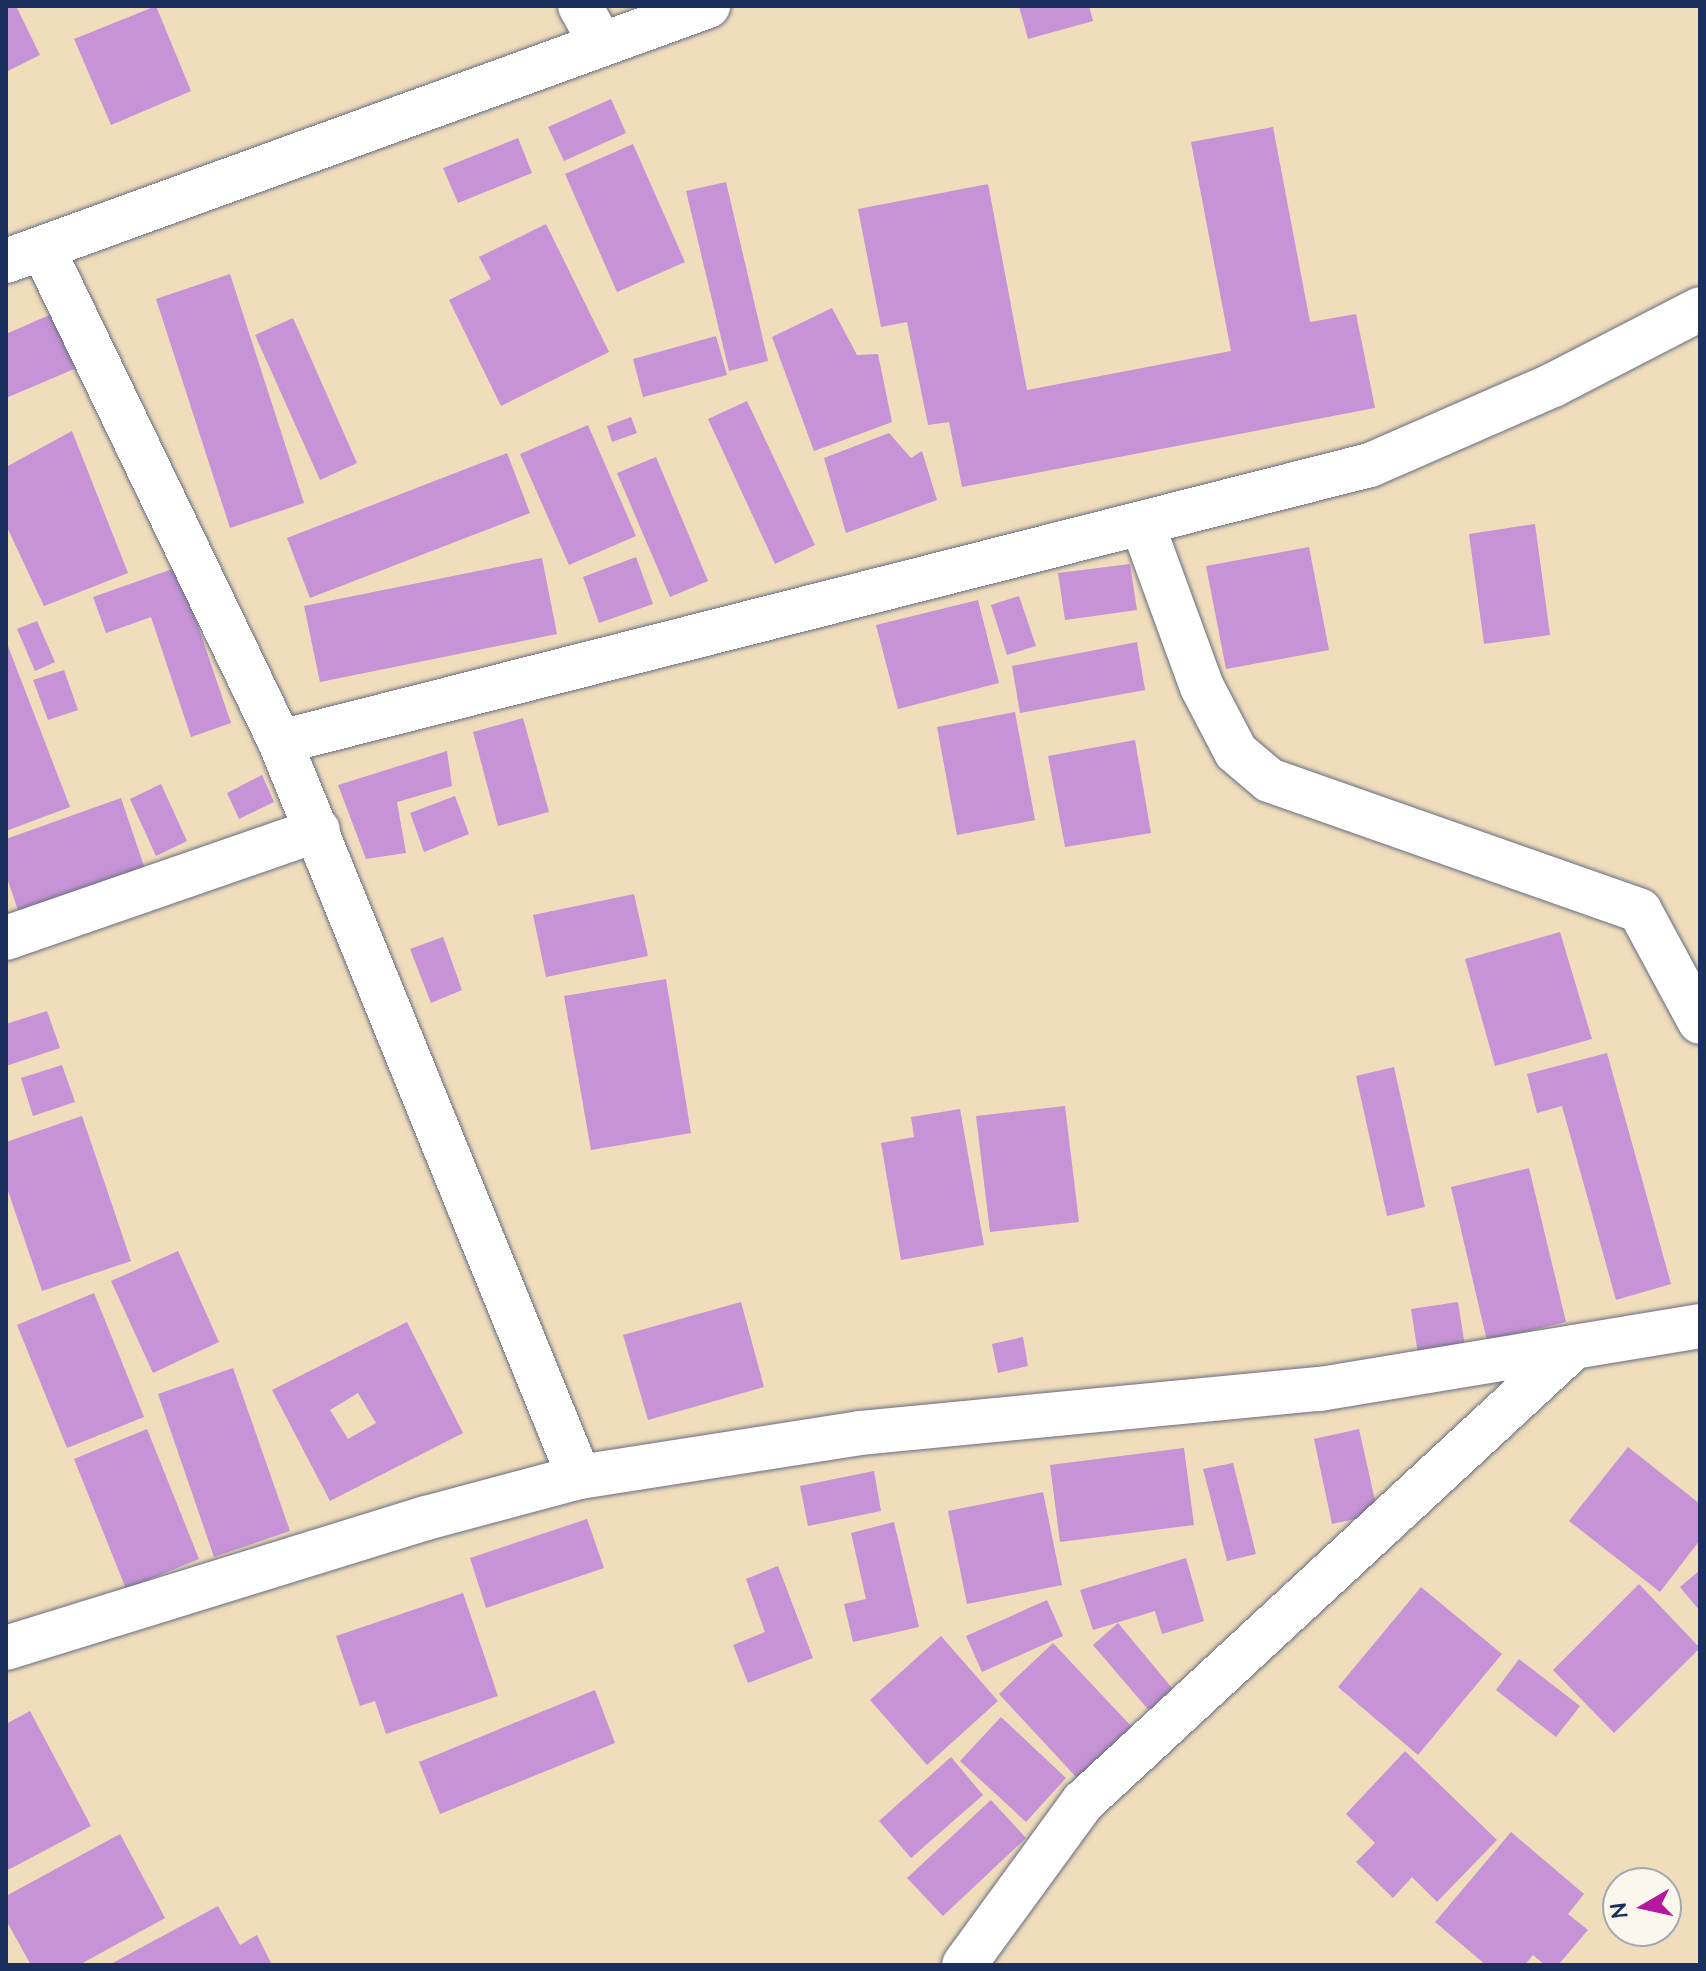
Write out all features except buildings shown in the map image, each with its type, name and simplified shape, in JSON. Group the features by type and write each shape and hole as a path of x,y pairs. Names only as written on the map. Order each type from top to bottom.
{"street":[{"path":"580,6 601,44"},
{"path":"579,1477 280,742 24,255 708,6"},
{"path":"280,742 1143,526 1370,465 1553,385 1700,309"},
{"path":"1143,526 1202,687 1236,752 1269,780 1640,911 1700,1022"},
{"path":"6,938 318,830"},
{"path":"6,1648 426,1518 579,1477 860,1433 1320,1389 1700,1326"},
{"path":"964,1965 1083,1802 1574,1347"}]}
